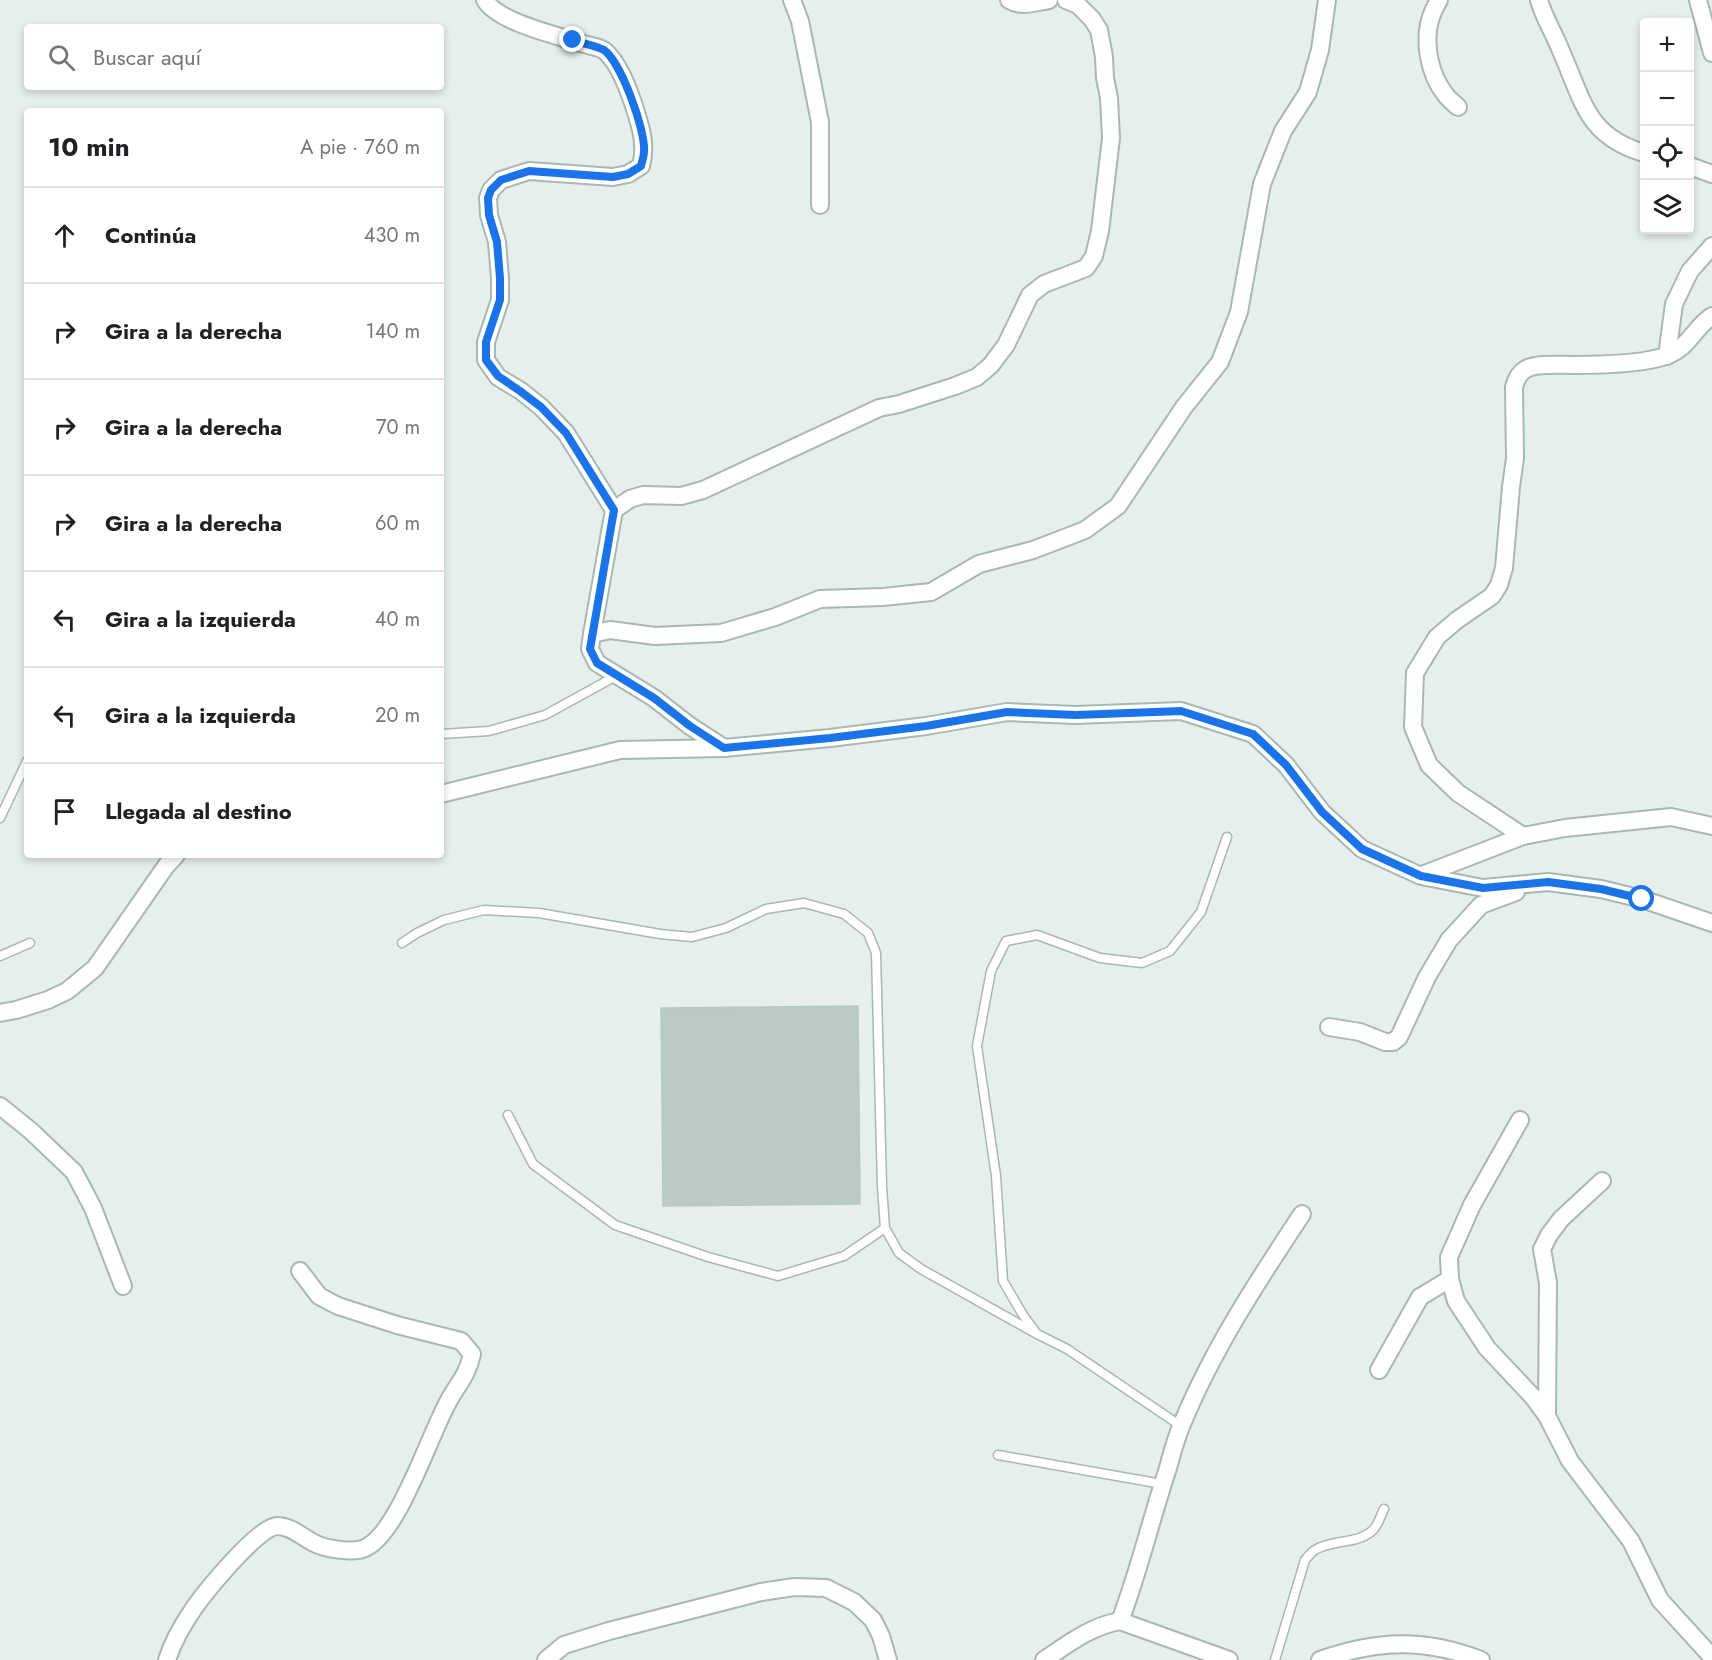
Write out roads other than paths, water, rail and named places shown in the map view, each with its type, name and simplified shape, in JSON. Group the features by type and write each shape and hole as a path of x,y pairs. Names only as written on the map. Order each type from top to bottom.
{"street":[{"path":"485,0 498,14 516,22 604,50 616,65 626,85 644,139 641,166 628,174 613,177 529,171 501,180 491,190 488,198 489,215 497,242 500,300 486,342 486,360 498,376 541,407 566,433 614,510 590,649 597,663 654,698 690,726 724,748"},
{"path":"792,0 800,21 820,122 820,205"},
{"path":"1009,0 1024,5 1049,0"},
{"path":"614,510 630,499 643,495 681,496 703,490 879,408 899,404 971,380 991,365 1006,345 1030,295 1044,284 1086,268 1094,256 1100,231 1110,138 1109,98 1099,30 1078,5 1066,0"},
{"path":"592,634 610,630 655,636 721,633 775,617 820,599 883,597 931,592 979,564 1033,550 1085,530 1118,506 1184,407 1220,362 1239,312 1262,184 1283,131 1308,92 1320,50 1327,0"},
{"path":"1439,0 1431,15 1428,30 1430,62 1445,94 1458,107"},
{"path":"1539,0 1590,118 1617,142 1640,151"},
{"path":"1698,0 1712,53"},
{"path":"1694,168 1712,174"},
{"path":"1667,356 1674,304 1690,271 1712,246"},
{"path":"1523,836 1458,793 1429,765 1413,727 1415,673 1437,637 1492,596 1499,585 1504,568 1515,458 1514,387 1517,377 1527,368 1545,365 1581,365 1667,356 1679,350 1712,316"},
{"path":"444,793 620,750 724,748 830,738 926,726 1007,712 1076,715 1181,711 1253,734 1286,765 1322,812 1362,849 1421,876 1483,888 1548,882 1601,889 1642,899 1712,923"},
{"path":"1421,876 1523,836 1565,828 1671,817 1712,826"},
{"path":"0,1013 48,1000 67,991 95,968 173,858"},
{"path":"1329,1027 1360,1032 1385,1042 1394,1042 1399,1037 1440,954 1449,940 1481,905 1548,882"},
{"path":"0,1106 32,1131 74,1172 93,1209 123,1286"},
{"path":"1520,1120 1472,1205 1449,1257 1450,1279 1456,1301 1487,1348 1533,1397 1570,1461 1631,1540 1660,1600 1712,1657"},
{"path":"1546,1416 1548,1283 1542,1249 1561,1219 1602,1181"},
{"path":"1120,1621 1133,1586 1181,1426 1219,1346 1251,1291 1302,1214"},
{"path":"166,1660 171,1646 195,1607 232,1563 267,1529 275,1526 285,1527 316,1544 350,1551 365,1548 380,1537 396,1513 449,1401 469,1368 472,1354 461,1341 397,1325 338,1306 319,1296 300,1271"},
{"path":"1379,1370 1420,1297 1450,1279"},
{"path":"546,1660 564,1645 609,1631 761,1592 794,1587 826,1588 854,1602 873,1620 881,1636 888,1660"},
{"path":"1044,1660 1084,1633 1120,1621 1229,1660"},
{"path":"1320,1660 1347,1651 1382,1644 1411,1644 1450,1651 1481,1660"}],"lane":[{"path":"444,734 489,731 545,715 616,676"},
{"path":"0,818 24,767"},
{"path":"1037,1334 1003,1281 996,1176 976,1046 991,971 1006,941 1037,935 1100,958 1142,963 1170,951 1201,912 1227,837"},
{"path":"402,944 417,933 444,920 484,910 538,913 660,934 692,937 726,928 766,909 804,903 844,914 868,933 876,953 885,1228 899,1253 921,1269 1067,1349 1181,1426"},
{"path":"0,956 30,943"},
{"path":"508,1115 533,1164 615,1226 708,1257 778,1276 844,1256 885,1228"},
{"path":"998,1455 1162,1484"},
{"path":"1275,1660 1305,1560 1314,1550 1356,1539 1373,1529 1384,1509"}]}
